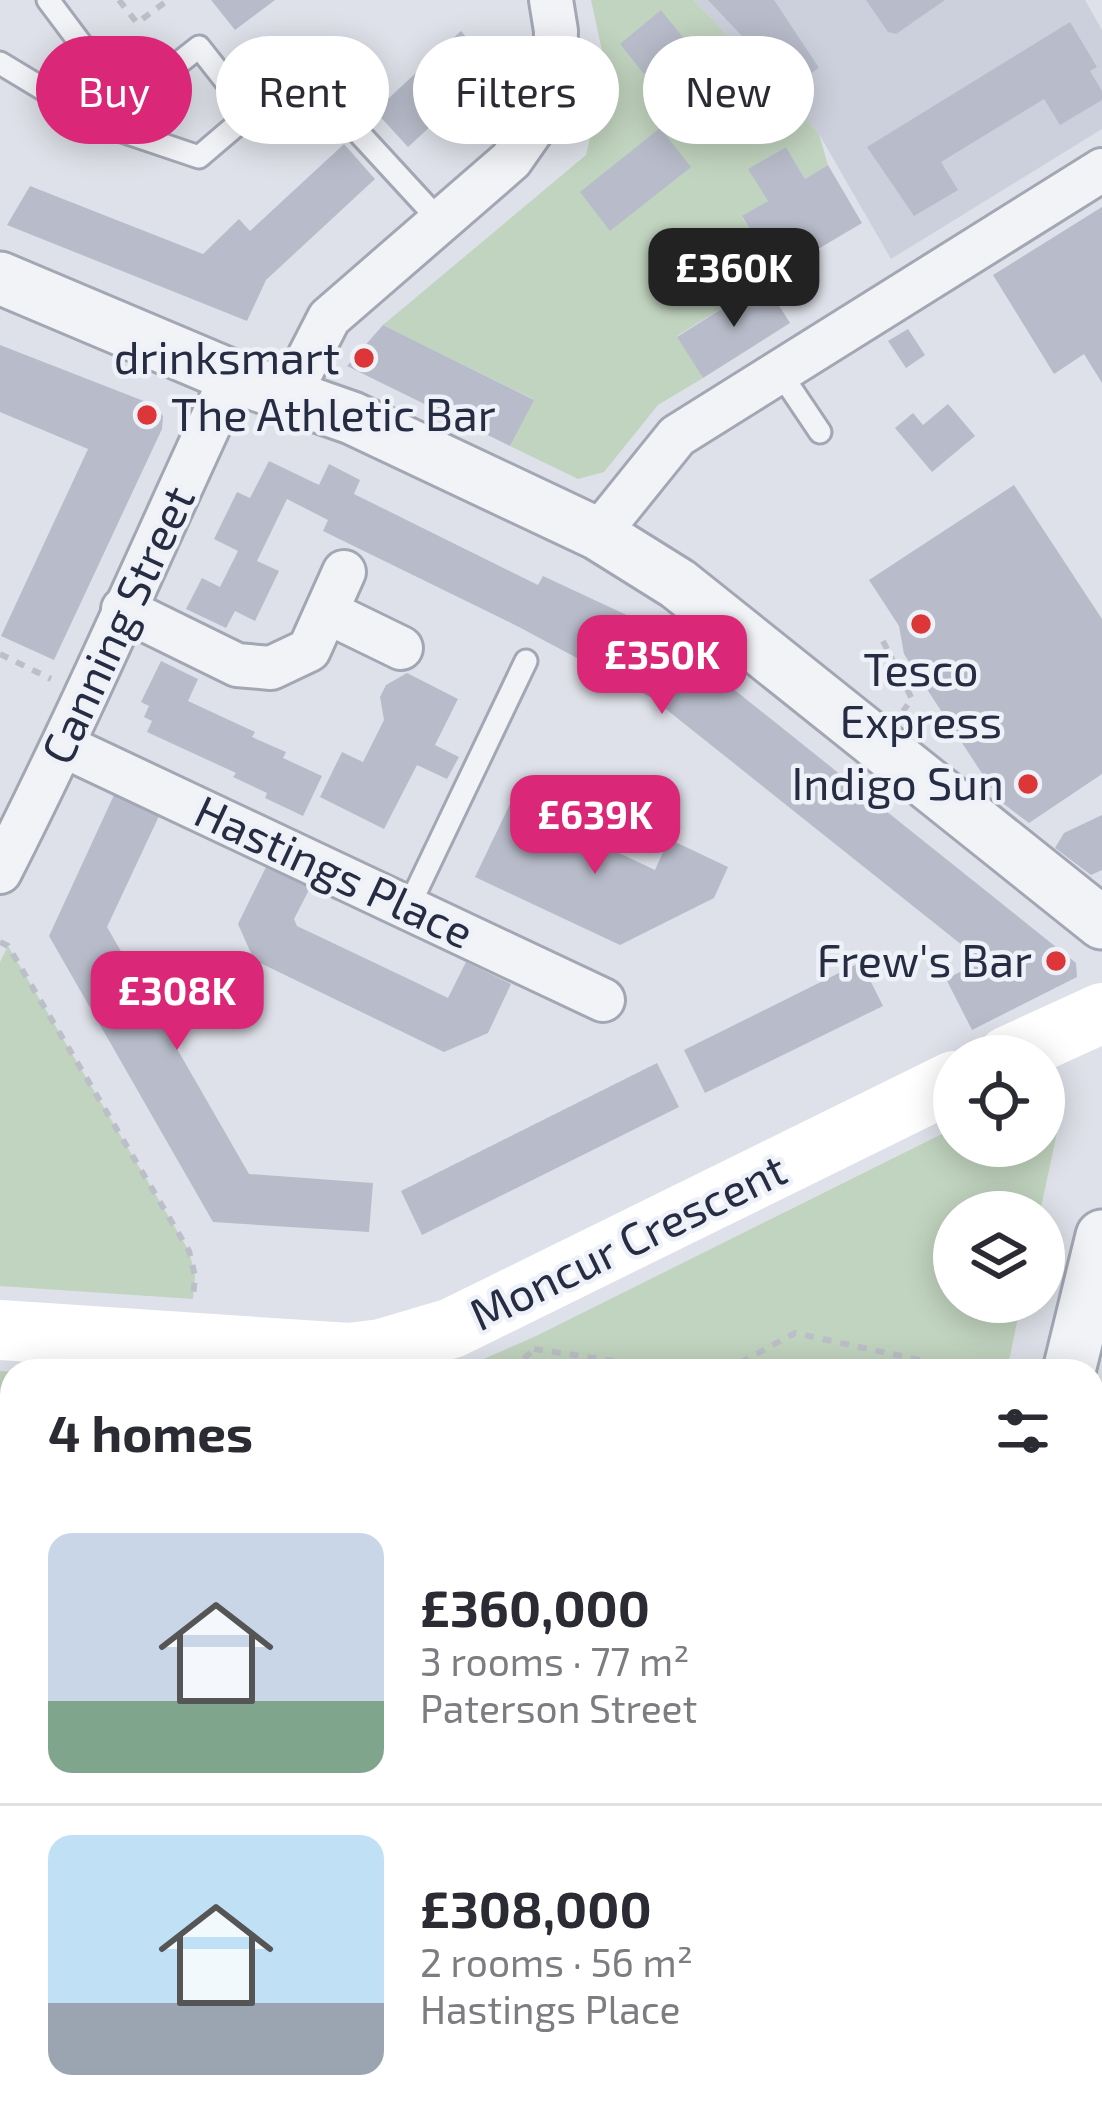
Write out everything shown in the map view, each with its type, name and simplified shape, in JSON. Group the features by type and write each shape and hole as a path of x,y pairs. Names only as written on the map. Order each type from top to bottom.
{"main road":[{"path":"1054,1035 1102,1013"},
{"name":"Moncur Crescent","path":"0,1330 350,1353 416,1340 452,1328 933,1091"}],"street":[{"path":"290,394 329,318 511,160 541,117 555,76 556,31 550,0"},
{"path":"598,535 677,436 1102,170"},
{"path":"0,278 232,376 352,418 598,535 678,584 1102,923"},
{"name":"Canning Street","path":"0,872 64,746 232,376"},
{"path":"124,609 237,665 271,668 308,650 344,572"},
{"path":"326,611 401,648"},
{"name":"Hastings Place","path":"64,746 603,1000"},
{"path":"1073,1359 1094,1294 1102,1236"}],"lane":[{"path":"48,0 75,36"},
{"path":"192,53 200,47 216,68"},
{"path":"0,63 36,85"},
{"path":"160,144 199,157 216,143"},
{"path":"370,144 440,220"},
{"path":"778,371 820,432"},
{"path":"409,906 526,661"}],"path":[{"path":"119,0 136,23 168,0"},
{"path":"878,741 912,699 883,641"},
{"path":"0,654 54,681"},
{"path":"0,942 8,946 189,1251 195,1276 193,1299"},
{"path":"747,1359 795,1334 913,1359"},
{"path":"534,1349 601,1359"}],"shaded area":[{"path":"694,0 1085,0 1102,30 1102,129 891,259 814,129 814,36 728,36"}],"green space":[{"path":"591,0 694,0 728,36 643,36 643,144 814,144 814,129 828,165 805,179 786,147 749,169 768,201 742,217 776,274 677,336 703,378 658,405 604,472 578,479 510,446 533,399 383,325 586,155 589,144 619,144 619,36 599,36"},
{"path":"8,946 189,1251 195,1276 193,1299 0,1286 0,962"},
{"path":"933,1138 933,1167 1050,1167 1044,1191 933,1191 933,1323 1017,1323 1009,1359 484,1359"}],"building":[{"path":"211,0 275,0 235,30"},
{"path":"708,0 774,0 798,36 742,36"},
{"path":"866,0 945,0 896,34 888,32"},
{"path":"661,10 682,36 643,36 643,73 620,44"},
{"path":"1070,22 1097,67 1090,71 1102,100 1060,125 1044,99 941,162 958,190 914,216 867,147"},
{"path":"413,76 413,142 408,147 389,126 389,98"},
{"path":"643,142 673,144 691,167 610,231 580,192"},
{"path":"344,144 375,179 266,280 247,321 7,225 30,186 203,254 239,219 250,231"},
{"path":"786,147 805,179 828,165 862,223 776,274 742,216 768,201 748,169"},
{"path":"1102,207 1102,383 1084,354 1054,374 993,275"},
{"path":"764,282 790,323 703,378 677,337"},
{"path":"383,325 534,400 510,446 347,366"},
{"path":"908,329 925,355 906,368 888,341"},
{"path":"0,345 154,405 163,416 162,429 54,660 1,636 88,449 0,412"},
{"path":"948,404 975,436 932,472 895,428 913,413 923,425"},
{"path":"269,461 319,485 329,464 360,480 354,494 538,585 543,576 661,631 1076,963 1077,977 972,1030 946,979 982,961 652,698 323,531 328,520 287,499 257,561 279,571 255,621 235,611 226,628 186,609 202,578 220,587 238,551 214,539 237,492 250,498"},
{"path":"1014,485 1102,619 1102,774 1029,823 1000,801 904,654 899,626 869,580"},
{"path":"161,661 198,679 188,701 255,732 252,737 286,752 283,758 322,776 303,816 265,798 267,793 233,777 236,773 147,732 152,721 144,717 149,706 141,702"},
{"path":"407,673 458,699 435,745 459,757 447,779 417,765 384,829 320,797 342,752 363,762 384,720 380,697 386,685"},
{"path":"114,795 159,816 107,927 249,1174 373,1183 369,1232 213,1222 49,936"},
{"path":"511,802 655,870 669,839 728,867 714,898 620,945 475,877"},
{"path":"1102,815 1102,870 1091,875 1055,848 1064,833"},
{"path":"266,867 310,888 294,919 297,926 448,998 466,962 511,984 488,1033 444,1052 254,960 238,924"},
{"path":"861,962 883,1006 705,1093 684,1050"},
{"path":"657,1063 679,1107 422,1235 401,1191"}],"place":[{"name":"drinksmart","path":"364,358"},
{"name":"The Athletic Bar","path":"147,415"},
{"name":"Tesco Express","path":"921,624"},
{"name":"Indigo Sun","path":"1028,784"},
{"name":"Frew's Bar","path":"1056,961"}]}
